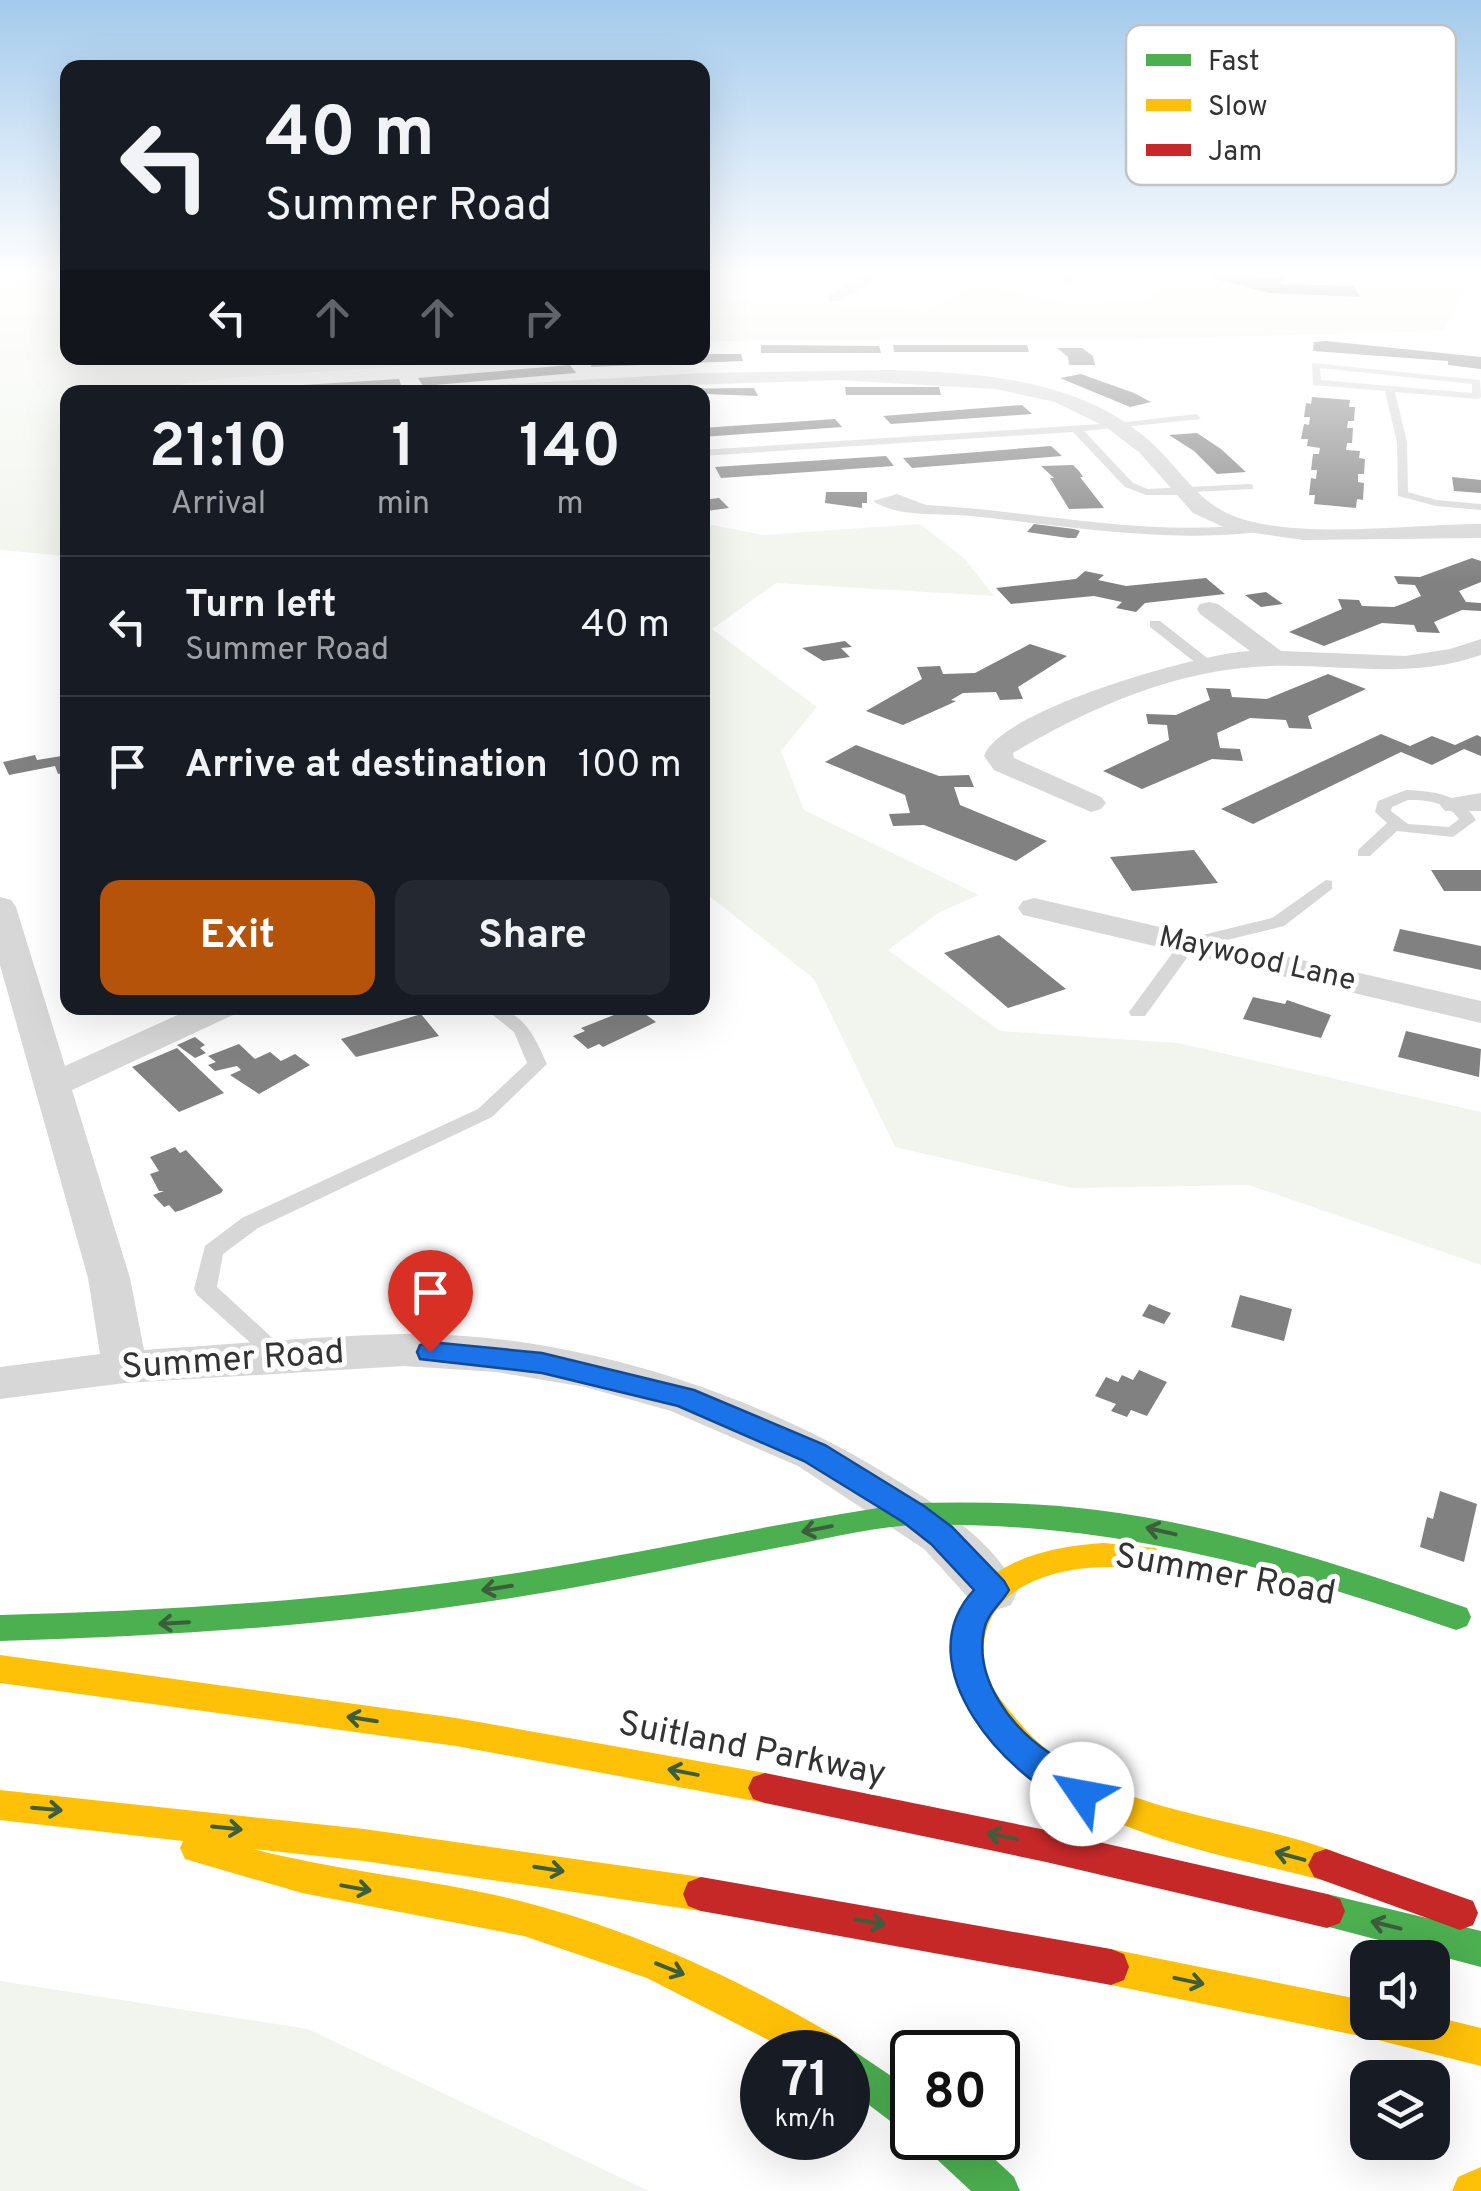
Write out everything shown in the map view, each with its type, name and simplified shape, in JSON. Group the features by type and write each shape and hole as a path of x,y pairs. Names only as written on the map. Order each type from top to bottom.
{"main road":[{"name":"Summer Road","path":"913,1514 1044,1514 1141,1526 1308,1566 1481,1624"},
{"path":"0,1628 115,1626 308,1614 526,1584 913,1514"},
{"name":"Summer Road","path":"993,1590 1032,1565 1074,1554 1165,1560"},
{"name":"Summer Road","path":"1272,1582 1456,1617"},
{"path":"993,1590 977,1607 968,1628 968,1672 983,1706 1008,1739 1053,1777 1110,1806 1368,1877 1481,1922"},
{"name":"Suitland Parkway","path":"0,1669 197,1694 604,1757 1030,1841 1481,1948"},
{"path":"0,1805 365,1843 676,1888 1184,1980 1350,2016"},
{"path":"95,1814 274,1873 504,1914 567,1931 706,1984 792,2030"},
{"path":"1450,2040 1481,2047"},
{"path":"966,2160 1000,2191"},
{"path":"1472,2191 1481,2187"}],"street":[{"path":"577,385 758,376"},
{"path":"939,376 1030,390 1080,405 1145,447 1206,512 1250,529 1294,533 1481,531"},
{"path":"1209,608 1275,658"},
{"path":"1090,803 1004,764 998,756 1000,750 1111,695 1206,664 1275,658 1410,664 1457,657 1481,646"},
{"path":"0,907 110,1278 125,1367"},
{"name":"Maywood Lane","path":"1034,908 1481,1012"},
{"path":"51,1086 206,1015"},
{"name":"Summer Road","path":"0,1383 125,1367 404,1350 496,1356 635,1383 684,1398 814,1453 913,1514 941,1536 993,1590"}],"lane":[{"path":"1316,376 1316,383 1477,396 1477,382 1422,376"},
{"path":"1389,389 1402,442 1402,494 1436,503 1481,506"},
{"path":"710,452 1197,418"},
{"path":"1076,429 1129,485 1146,492 1249,487"},
{"path":"922,507 1135,531 1210,533 1250,529"},
{"path":"1155,624 1206,664"},
{"path":"1422,795 1468,803 1468,820 1453,832 1419,832 1395,824 1384,812 1384,804 1392,798 1422,795"},
{"path":"1364,853 1395,824"},
{"path":"1138,1012 1188,944 1278,922 1326,886"},
{"path":"281,1357 205,1289 213,1251 250,1223 486,1113 537,1064 522,1029 503,1015"}],"shaded area":[{"path":"0,376 252,376 176,385 60,385 60,555 0,550"},
{"path":"920,524 964,558 994,596 776,583 712,629 817,707 781,751 804,810 979,895 940,912 888,950 1000,1031 1178,1043 1481,1112 1481,1265 1249,1185 1072,1188 895,1147 814,979 710,897 710,525 763,535"},
{"path":"0,1981 308,2029 649,2191 0,2191"}],"building":[{"path":"538,376 435,385 422,385 418,378"},
{"path":"1087,376 1151,402 1130,407 1060,378"},
{"path":"399,379 401,385 304,385"},
{"path":"845,387 939,387 941,395 846,395"},
{"path":"710,388 754,388 758,396 710,394"},
{"path":"1312,397 1350,400 1349,407 1355,407 1354,421 1348,421 1347,428 1353,428 1352,443 1347,443 1346,450 1360,451 1359,458 1365,459 1364,474 1358,474 1358,482 1364,483 1363,500 1357,499 1356,508 1314,504 1315,495 1309,495 1311,478 1316,479 1317,470 1311,470 1313,454 1319,454 1320,448 1307,446 1308,439 1301,439 1304,424 1309,425 1310,417 1304,417 1306,403 1311,404"},
{"path":"1022,405 1032,414 891,424 883,416"},
{"path":"835,419 842,427 710,436 710,427"},
{"path":"1197,433 1246,472 1217,474 1194,451 1169,435"},
{"path":"1051,446 1062,456 912,468 903,458"},
{"path":"886,456 894,466 721,478 715,467"},
{"path":"1073,465 1104,508 1069,509 1050,478 1054,478 1041,466"},
{"path":"1452,477 1481,480 1481,493 1454,491"},
{"path":"826,492 867,492 867,503 862,503 862,508 825,503"},
{"path":"719,498 729,508 710,510 710,499"},
{"path":"1034,524 1080,531 1076,538 1027,532"},
{"path":"1472,558 1481,561 1481,582 1459,591 1466,602 1481,603 1481,611 1462,610 1434,622 1440,633 1417,632 1414,625 1382,623 1324,646 1289,632 1342,609 1338,599 1359,600 1362,606 1394,607 1405,603 1421,596 1415,585 1398,584 1394,576 1420,577"},
{"path":"1085,571 1104,575 1098,580 1126,586 1206,578 1225,594 1145,603 1136,612 1116,608 1122,602 1094,596 1011,604 996,588 1076,579"},
{"path":"1266,592 1283,604 1261,607 1245,595"},
{"path":"845,641 852,647 841,648 850,657 823,661 802,648"},
{"path":"1030,644 1067,656 1018,687 1023,699 1000,700 996,692 963,693 951,700 956,701 903,725 866,711 922,679 917,667 940,666 943,674 975,673"},
{"path":"1328,674 1366,689 1308,716 1312,729 1289,728 1286,720 1250,718 1217,733 1220,748 1240,749 1243,761 1212,759 1142,789 1103,771 1169,740 1167,725 1148,724 1146,714 1176,715 1210,700 1206,688 1230,689 1232,697 1267,699"},
{"path":"1381,734 1410,746 1432,736 1455,745 1477,735 1481,737 1481,756 1464,749 1432,765 1401,752 1253,824 1221,809"},
{"path":"856,745 939,776 969,775 974,787 954,787 960,805 1047,841 1016,861 924,825 893,826 889,814 910,813 905,795 825,762"},
{"path":"35,755 37,760 60,756 60,774 55,766 9,775 3,762"},
{"path":"1194,850 1218,883 1132,891 1110,857"},
{"path":"1431,870 1481,870 1481,891 1444,891"},
{"path":"1400,929 1481,946 1481,970 1393,951"},
{"path":"999,935 1066,989 1008,1008 944,953"},
{"path":"1253,997 1285,1004 1287,1000 1331,1015 1321,1038 1243,1019"},
{"path":"418,1015 439,1036 356,1057 341,1039"},
{"path":"614,1015 646,1015 656,1022 603,1047 599,1044 588,1049 573,1036 585,1031 581,1028"},
{"path":"1406,1031 1481,1049 1479,1077 1398,1057"},
{"path":"195,1037 205,1045 200,1048 206,1053 195,1058 177,1045"},
{"path":"239,1044 255,1059 270,1052 281,1061 295,1054 310,1065 259,1094 230,1075 241,1070 237,1066 215,1071 208,1065 216,1062 208,1056"},
{"path":"177,1048 224,1093 179,1112 132,1067"},
{"path":"175,1147 180,1153 186,1150 223,1190 221,1193 175,1212 169,1205 164,1207 153,1195 164,1191 159,1191 150,1174 159,1171 150,1157"},
{"path":"1240,1295 1292,1309 1284,1341 1231,1327"},
{"path":"1149,1304 1171,1313 1164,1324 1142,1316"},
{"path":"1139,1370 1167,1382 1147,1416 1131,1410 1127,1417 1111,1411 1116,1404 1095,1396 1106,1377 1118,1382 1122,1375 1133,1380"},
{"path":"1440,1491 1477,1504 1464,1562 1420,1547 1427,1517 1433,1519"}],"traffic: fast":[{"path":"913,1514 1046,1517 1168,1534 1293,1564 1456,1617"},
{"path":"0,1628 197,1620 393,1602 523,1584 913,1514"},
{"path":"1327,1911 1481,1949"},
{"path":"870,2082 890,2097"},
{"path":"967,2160 1000,2191"}],"traffic: slow":[{"path":"993,1590 1047,1563 1085,1556 1145,1557"},
{"path":"993,1590 971,1631 970,1673 983,1702 1013,1741 1050,1772 1091,1796 1136,1815 1326,1865"},
{"path":"0,1669 456,1732 765,1788"},
{"path":"0,1805 364,1845 701,1894"},
{"path":"197,1848 267,1869 478,1908 570,1932 702,1984 789,2030"},
{"path":"1111,1967 1350,2016"},
{"path":"1450,2040 1481,2047"},
{"path":"1472,2191 1481,2187"}],"traffic: jam":[{"path":"765,1788 1046,1846 1327,1911"},
{"path":"1326,1865 1460,1913"},
{"path":"701,1894 1111,1967"}],"route":[{"path":"430,1352 542,1363 684,1398 814,1453 913,1514 941,1536 993,1590 977,1607 968,1628 966,1651 968,1672 990,1716 1028,1758 1082,1794"}]}
